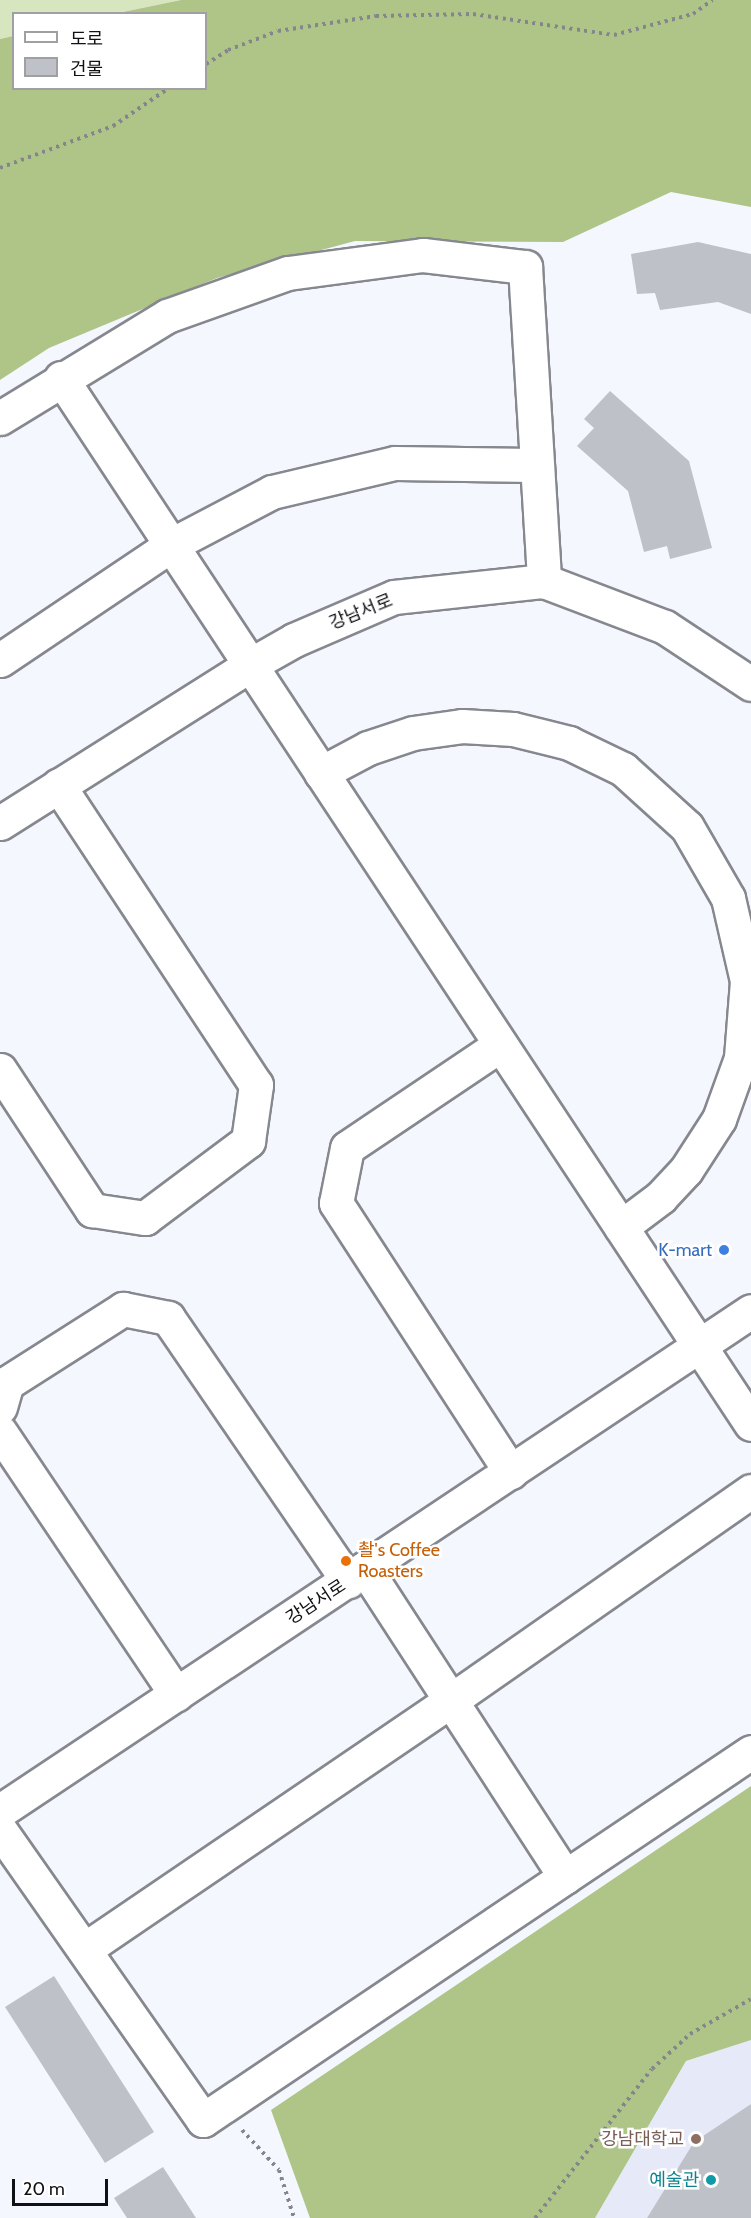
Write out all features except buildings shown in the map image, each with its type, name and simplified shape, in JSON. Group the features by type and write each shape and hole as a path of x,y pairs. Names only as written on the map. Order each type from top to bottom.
{"street":[{"path":"0,418 61,378 167,316 288,273 423,255 525,267 534,465 544,581"},
{"path":"61,378 751,1424"},
{"path":"0,660 171,545 272,492 395,463 534,465"},
{"name":"강남서로","path":"0,823 250,665 294,640 394,597 544,581 665,627 751,684"},
{"path":"321,773 368,747 413,733 462,726 513,729 569,743 622,769 687,827 728,898 747,981 741,1058 719,1119 687,1170 661,1197 621,1227"},
{"path":"0,1070 93,1210 146,1218 248,1141 256,1085 58,785"},
{"path":"500,1045 347,1148 336,1203 511,1472"},
{"path":"0,1407 7,1383 123,1309 168,1318 450,1701 565,1877"},
{"name":"강남서로","path":"0,1811 357,1576 751,1311"},
{"path":"0,1432 176,1694"},
{"path":"85,1949 450,1701 751,1491"},
{"path":"0,1830 203,2120 751,1752"}],"path":[{"path":"207,63 228,50 278,31 376,16 473,14 614,34 693,14 712,0"},
{"path":"0,168 113,126 166,90"},
{"path":"535,2218 652,2069 690,2034 751,1999"},
{"path":"222,2108 279,2170 294,2218"}],"shaded area":[{"name":"강남대학교","path":"751,2040 751,2218 595,2218 686,2061"}],"green space":[{"path":"0,0 181,0 123,12 12,12 12,36 0,39"},
{"path":"181,0 751,0 751,207 671,192 563,242 355,241 217,278 49,348 0,380 0,39 12,36 12,90 207,90 207,12 123,12"},
{"path":"751,1786 751,2040 686,2061 595,2218 310,2218 271,2110"}],"place":[{"name":"K-mart","path":"724,1250"},
{"name":"촬's Coffee Roasters","path":"346,1561"},
{"name":"강남대학교","path":"696,2139"},
{"name":"예술관","path":"711,2180"}]}
